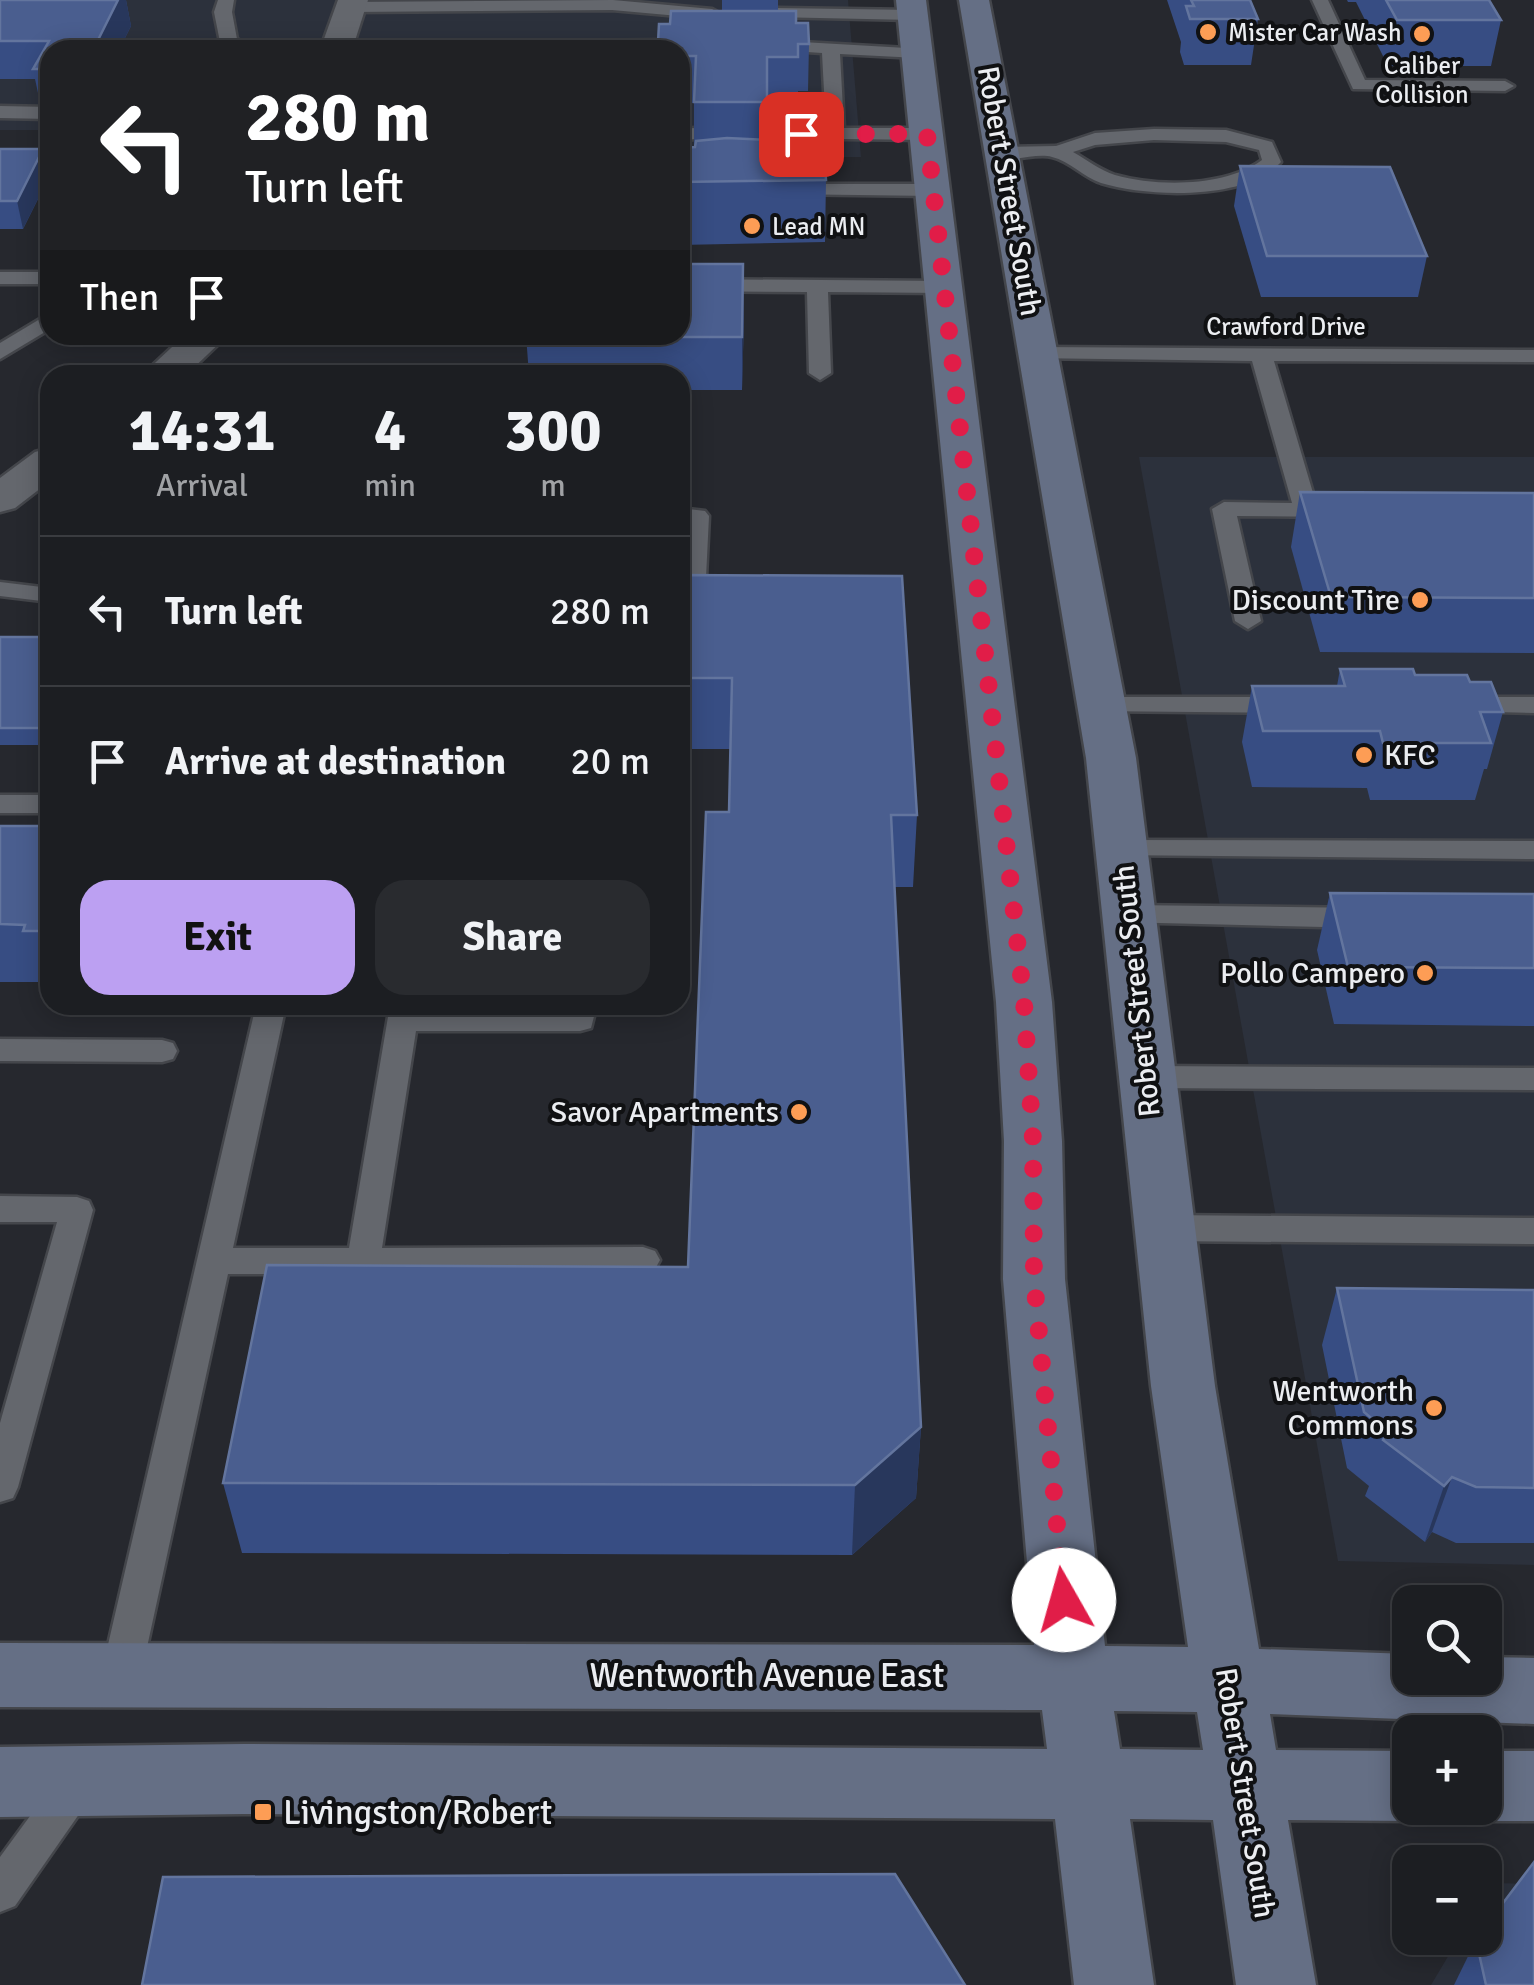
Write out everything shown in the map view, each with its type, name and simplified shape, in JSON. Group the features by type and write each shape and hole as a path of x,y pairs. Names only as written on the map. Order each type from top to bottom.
{"main road":[{"name":"Robert Street South","path":"974,0 1102,706 1122,849 1163,1228 1226,1680 1276,1985"},
{"path":"914,23 1024,1002 1033,1140 1034,1279 1059,1564 1114,1985"},
{"name":"Wentworth Avenue East","path":"0,1675 1076,1678 1534,1691"},
{"path":"0,1782 243,1779 1392,1786"},
{"path":"1502,1786 1534,1786"}],"street":[{"path":"339,40 352,3"},
{"path":"174,365 196,345"},
{"path":"0,499 40,468"}],"lane":[{"path":"226,0 223,12 229,40"},
{"path":"1320,0 1359,86 1504,86"},
{"path":"352,3 612,5 722,14"},
{"path":"778,14 914,23"},
{"path":"745,45 831,48 914,23"},
{"path":"690,45 708,45"},
{"path":"831,48 835,133"},
{"path":"0,112 40,112"},
{"path":"767,134 927,134"},
{"path":"1001,153 1058,152 1093,139 1127,136 1233,136 1262,144 1270,150 1272,162 1262,172 1232,181 1143,184 1094,174 1058,152"},
{"path":"774,190 934,190"},
{"path":"0,278 40,278"},
{"path":"690,285 945,287"},
{"path":"817,286 820,373"},
{"path":"0,353 40,326"},
{"name":"Crawford Drive","path":"1038,353 1534,356"},
{"path":"1260,353 1306,510"},
{"path":"1248,621 1224,509 1363,510"},
{"path":"690,516 697,516 690,598"},
{"path":"0,589 40,593"},
{"path":"1102,706 1318,705"},
{"path":"1436,705 1534,705"},
{"path":"0,804 40,804"},
{"path":"1122,849 1534,850"},
{"path":"1129,915 1399,918"},
{"path":"121,1675 269,1015"},
{"path":"363,1261 404,1015"},
{"path":"454,1015 580,1020 581,1015"},
{"path":"0,1050 162,1050"},
{"path":"1148,1076 1534,1079"},
{"path":"0,1209 77,1210 0,1487"},
{"path":"1163,1228 1534,1231"},
{"path":"213,1261 643,1260"},
{"path":"0,1892 79,1782"}],"shaded area":[{"path":"0,0 848,0 861,157 690,157 690,40 40,40 40,130 0,130"},
{"path":"1139,457 1534,457 1534,1565 1338,1561"},
{"path":"1502,1883 1534,1884 1534,1985 1431,1985 1449,1955 1502,1955"}],"building":[{"path":"0,0 118,0 98,40 0,41"},
{"path":"1191,0 1250,0 1258,19 1190,19 1186,6 1194,6"},
{"path":"1386,0 1489,0 1501,20 1397,20"},
{"path":"671,11 796,11 796,23 808,23 809,44 798,44 798,57 767,57 767,102 694,102 696,56 690,56 690,40 658,40 659,24 670,24"},
{"path":"696,141 788,141 788,148 824,148 826,180 690,182 690,147 695,147"},
{"path":"0,149 40,149 17,201 0,201"},
{"path":"1240,166 1390,167 1427,256 1267,256"},
{"path":"690,264 743,264 742,337 690,337"},
{"path":"1300,492 1534,493 1534,598 1331,597"},
{"name":"Savor Apartments","path":"690,575 902,576 917,815 891,815 921,1427 855,1485 223,1483 267,1265 688,1267 706,812 729,812 732,678 690,678"},
{"path":"0,637 40,637 40,728 0,728"},
{"path":"1340,669 1413,669 1415,675 1467,675 1470,682 1491,682 1503,712 1480,712 1491,743 1383,743 1380,731 1263,731 1252,686 1345,686"},
{"path":"0,826 40,826 40,931 23,931 25,925 0,924"},
{"path":"1330,893 1534,894 1534,968 1348,967"},
{"name":"Wentworth Commons","path":"1337,1288 1534,1290 1534,1488 1476,1487 1452,1477 1444,1486 1383,1440 1388,1432 1364,1412"},
{"path":"1534,1862 1534,1985 1486,1985 1479,1955 1502,1955 1502,1904"},
{"path":"895,1874 965,1985 142,1985 163,1877"}],"place":[{"name":"Mister Car Wash","path":"1208,32"},
{"name":"Caliber Collision","path":"1422,34"},
{"name":"Lead MN","path":"752,226"},
{"name":"Discount Tire","path":"1420,600"},
{"name":"KFC","path":"1364,755"},
{"name":"Pollo Campero","path":"1425,973"},
{"name":"Savor Apartments","path":"799,1112"},
{"name":"Wentworth Commons","path":"1434,1408"},
{"name":"Livingston/Robert","path":"263,1812"}],"route":[{"path":"801,134 927,134 1024,1002 1033,1140 1034,1279 1064,1600"}]}
